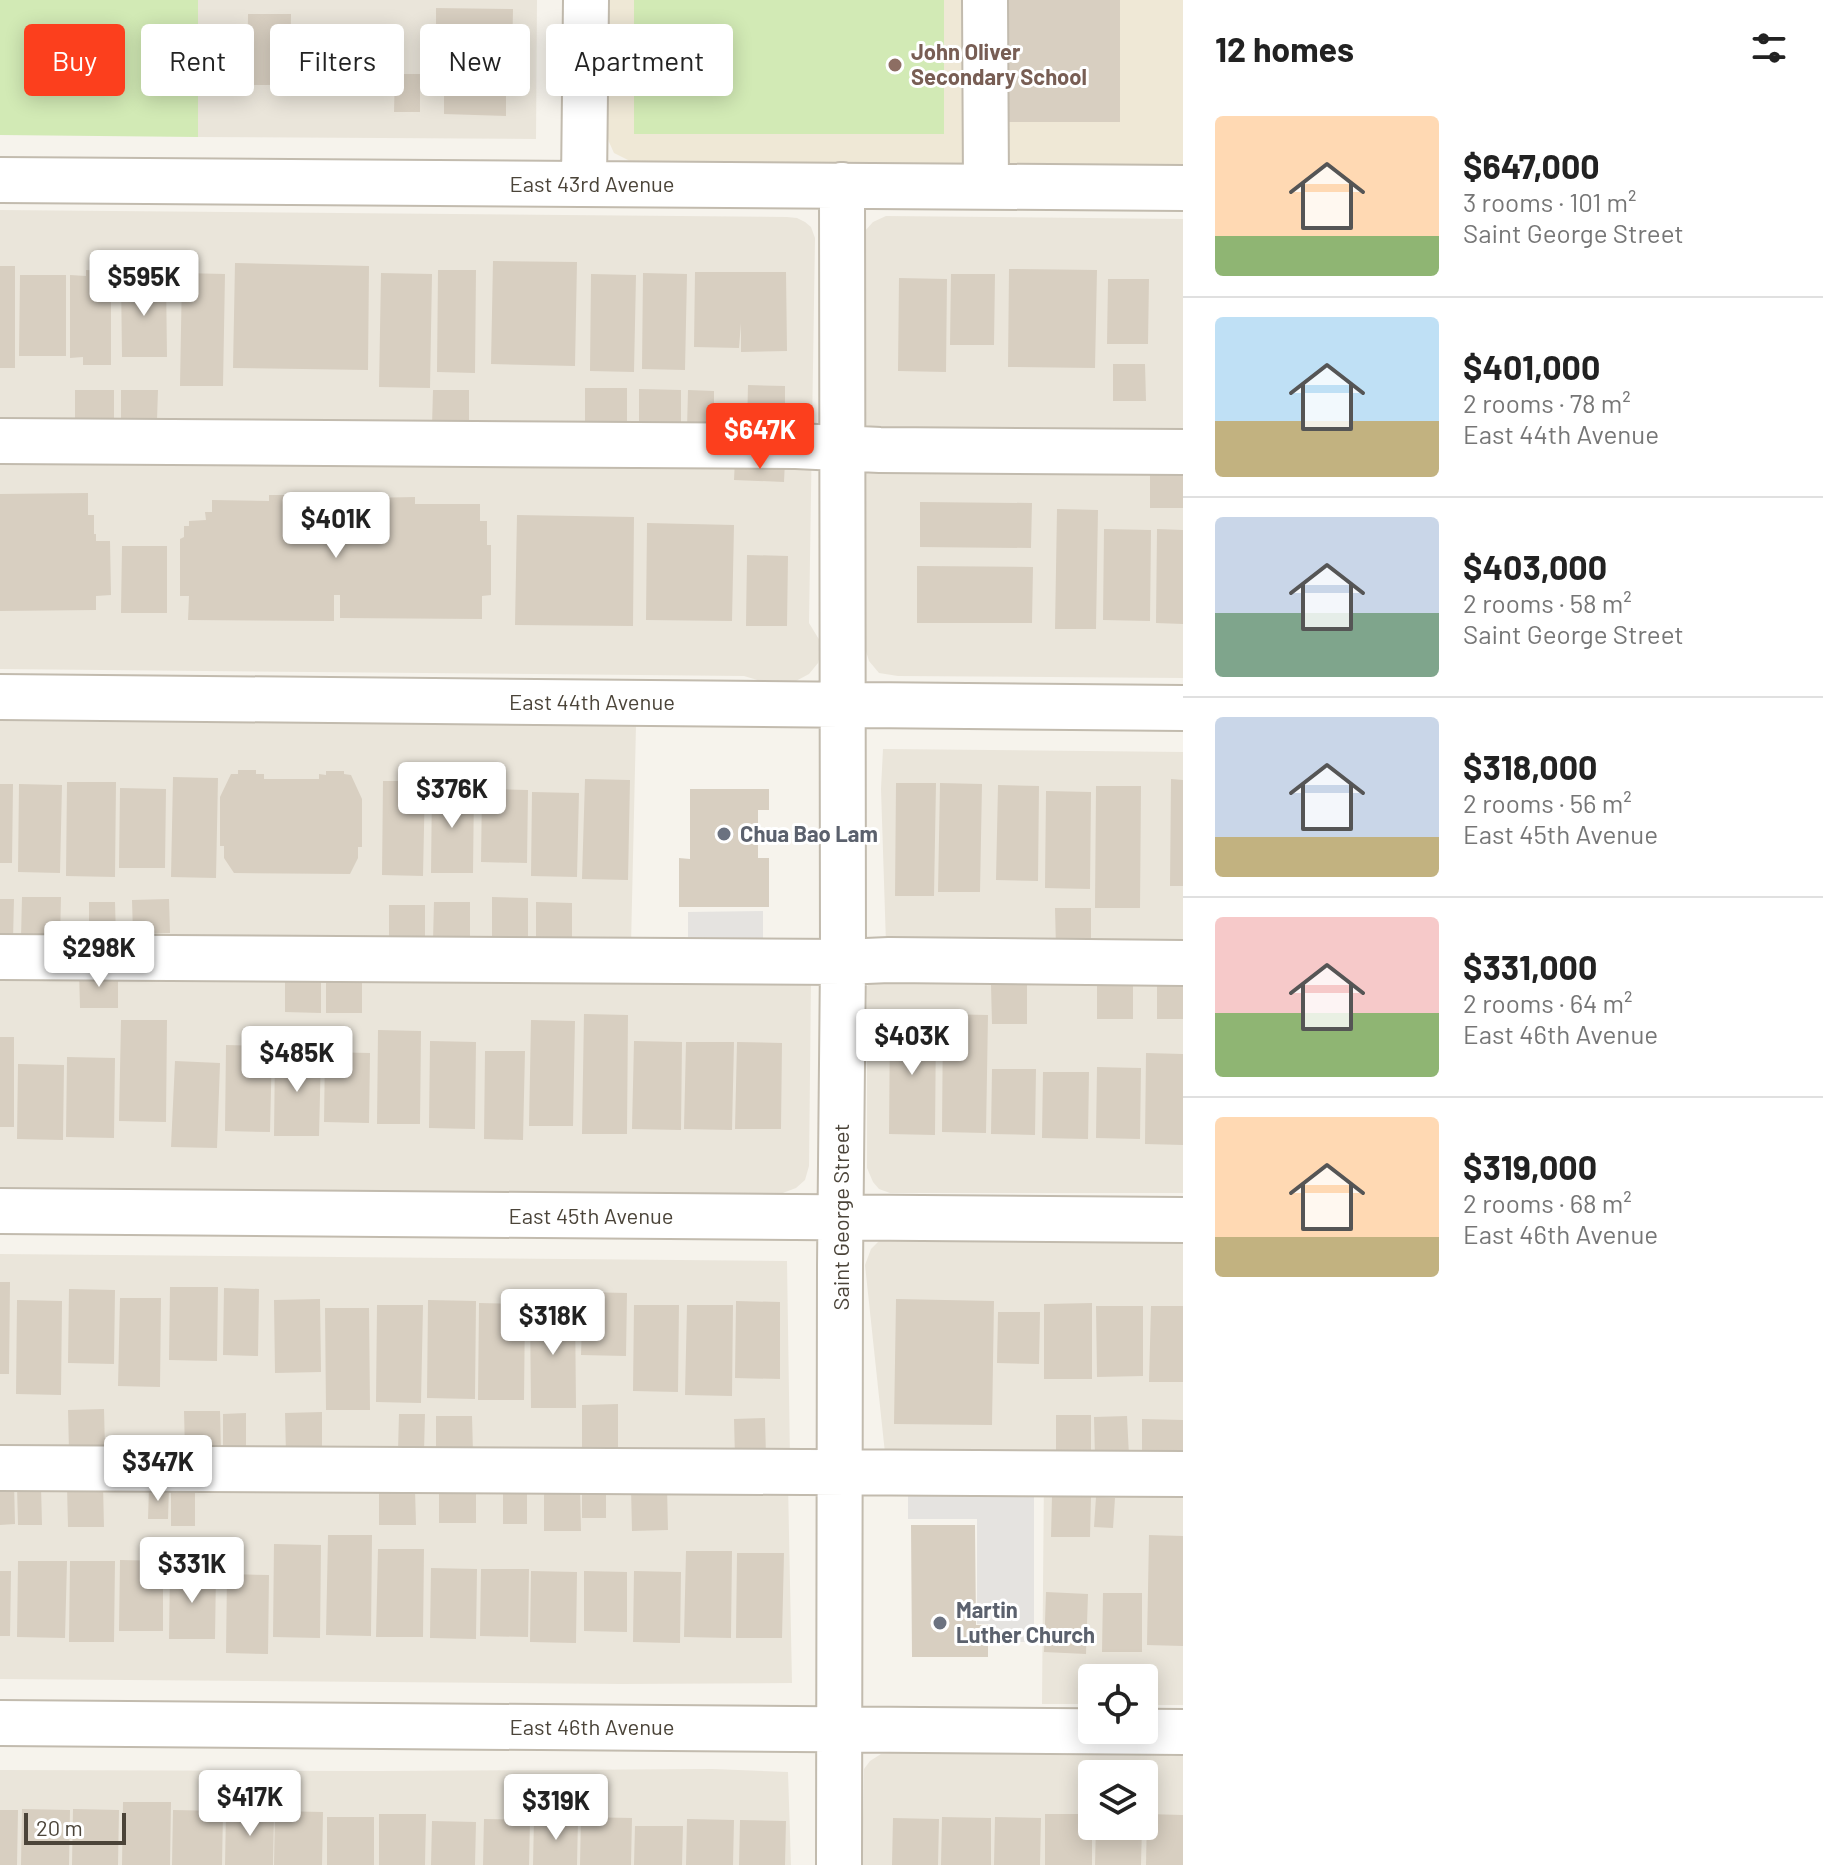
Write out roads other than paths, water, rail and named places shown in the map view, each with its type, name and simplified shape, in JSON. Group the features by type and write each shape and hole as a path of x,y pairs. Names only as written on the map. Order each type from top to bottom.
{"street":[{"path":"584,183 586,0"},
{"path":"985,0 986,186"},
{"name":"East 43rd Avenue","path":"0,180 1183,188"},
{"name":"Saint George Street","path":"839,1865 842,185"},
{"path":"0,441 1183,452"},
{"name":"East 44th Avenue","path":"0,697 1183,708"},
{"path":"0,957 1183,963"},
{"name":"East 45th Avenue","path":"0,1211 1183,1220"},
{"path":"0,1468 1183,1474"},
{"name":"East 46th Avenue","path":"0,1723 1183,1732"}],"place":[{"name":"John Oliver Secondary School","path":"895,65"},
{"name":"Chua Bao Lam","path":"724,834"},
{"name":"Martin Luther Church","path":"940,1623"}]}
